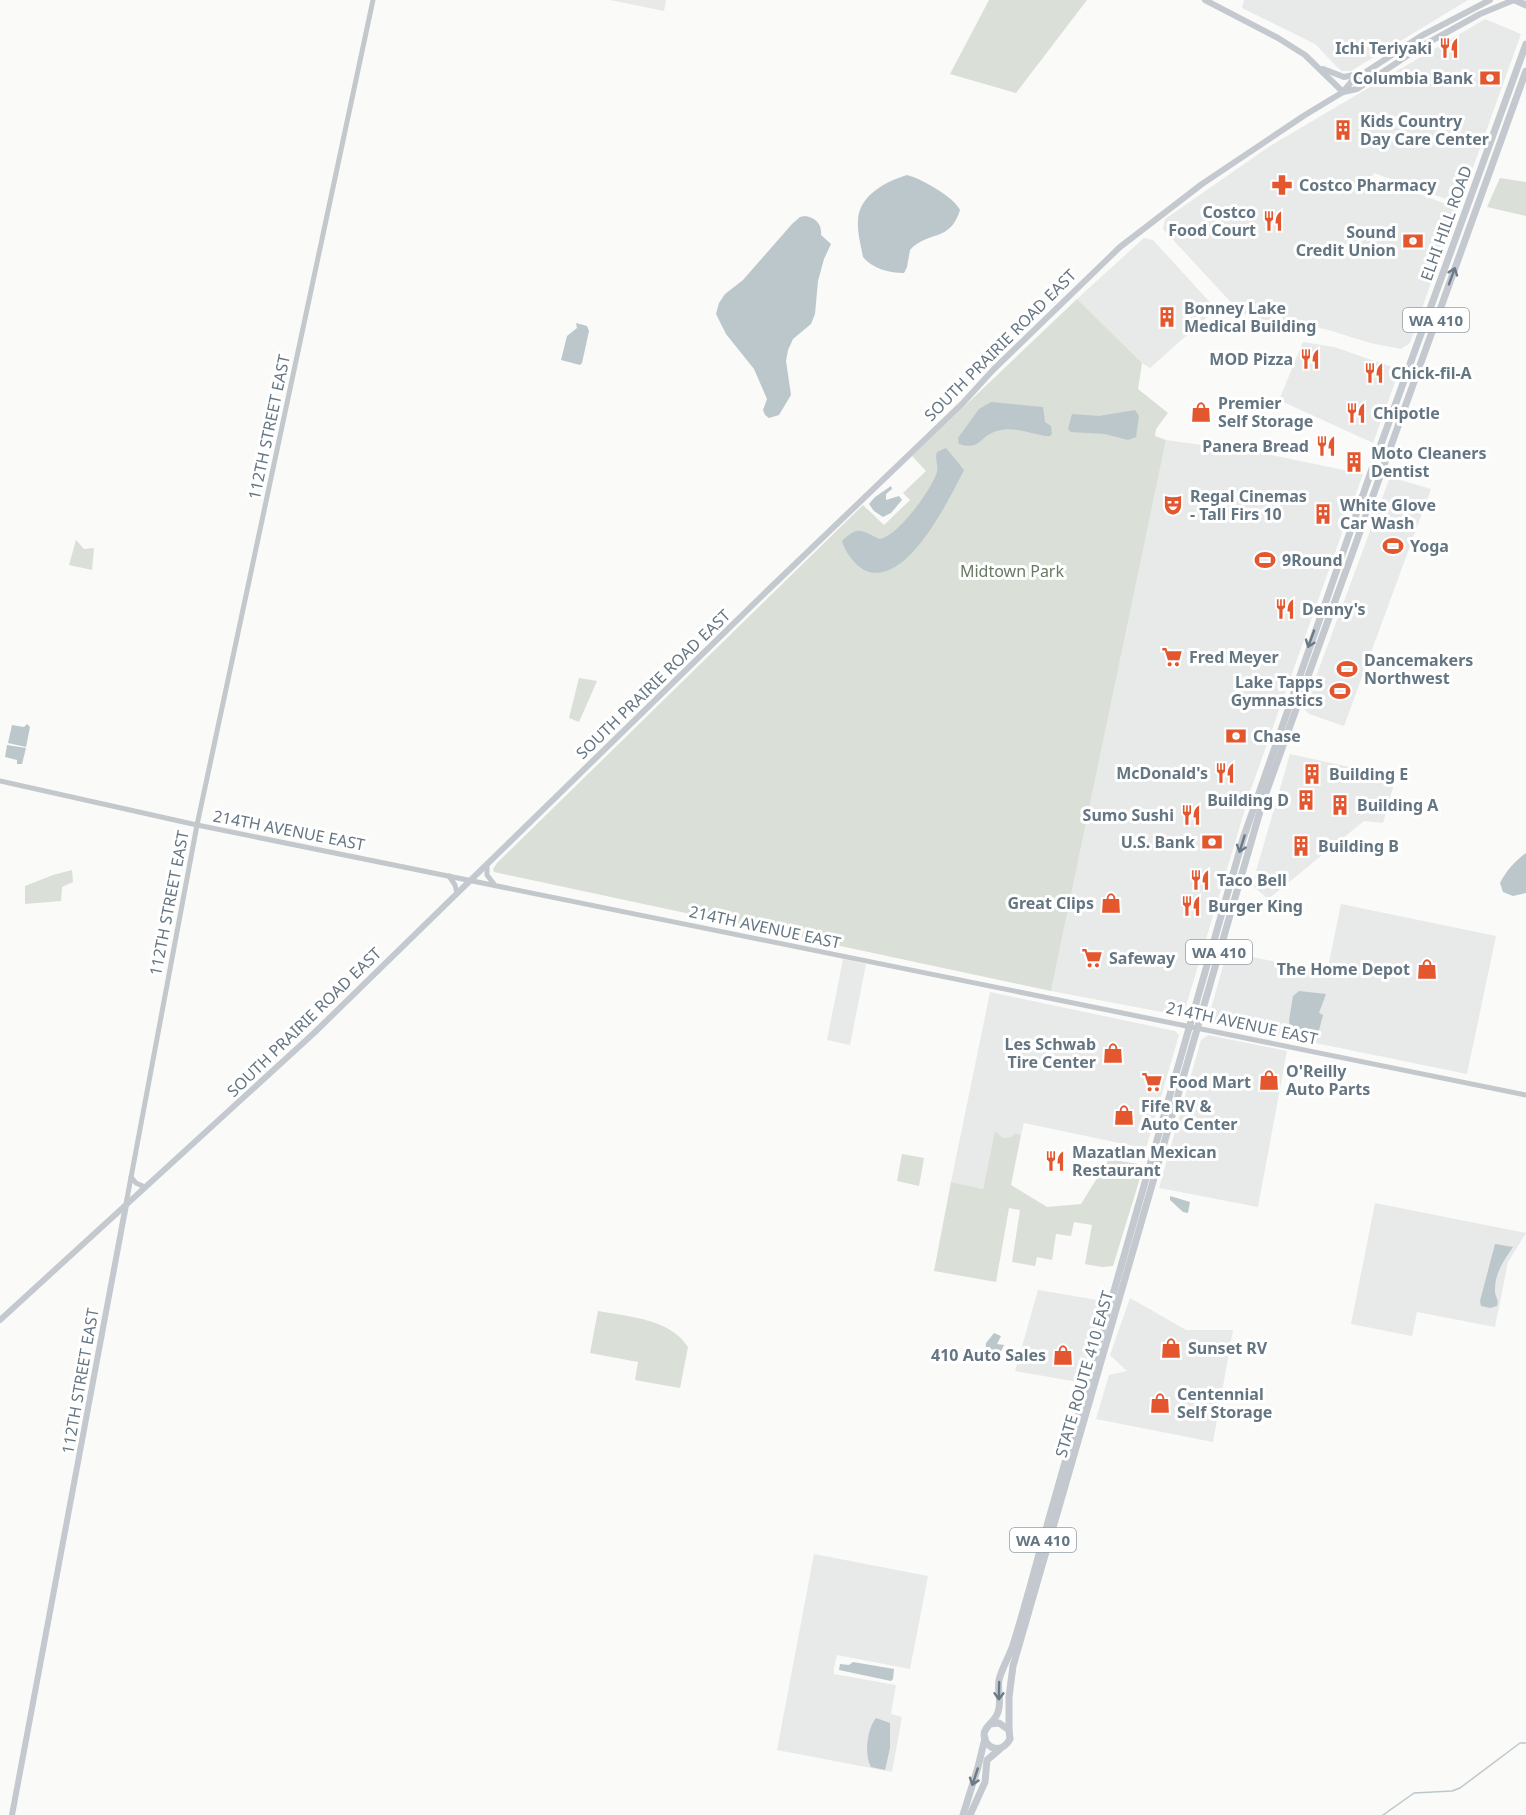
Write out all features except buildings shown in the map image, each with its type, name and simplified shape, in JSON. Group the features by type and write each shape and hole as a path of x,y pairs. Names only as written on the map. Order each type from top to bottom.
{"main road":[{"path":"1205,0 1278,38 1305,55 1343,92"},
{"name":"SOUTH PRAIRIE ROAD EAST","path":"0,1320 306,1041 962,404 993,370 1112,254 1150,222 1202,184 1343,92 1352,81 1365,72 1431,30 1490,0"},
{"path":"1514,0 1526,5"},
{"name":"SOUTH PRAIRIE ROAD EAST","path":"1343,92 1357,89 1422,46 1480,14 1514,0"},
{"name":"ELHI HILL ROAD","path":"1190,1026 1243,840 1286,712 1525,45"},
{"path":"1318,67 1344,77 1365,72"},
{"name":"ELHI HILL ROAD","path":"1199,1028 1208,988 1263,801 1526,71"},
{"name":"STATE ROUTE 410 EAST","path":"990,1724 999,1709 1000,1678 1022,1614 1190,1026"},
{"name":"STATE ROUTE 410 EAST","path":"1009,1731 1009,1697 1013,1666 1048,1551 1181,1082 1199,1028"},
{"name":"112TH STREET EAST","path":"12,1815 126,1204"},
{"path":"108,1220 118,1223 122,1228"},
{"path":"990,1724 1002,1723 1009,1731"},
{"name":"WA 410","path":"963,1815 978,1767 985,1732 990,1724"},
{"name":"WA 410","path":"970,1815 985,1782 987,1760 1008,1742 1009,1731"},
{"path":"985,1738 987,1744 1001,1748"}],"street":[{"name":"112TH STREET EAST","path":"126,1204 197,825 373,0"},
{"name":"214TH AVENUE EAST","path":"0,781 197,825 1526,1095"},
{"path":"487,864 487,875 495,885"},
{"path":"449,876 457,893"},
{"path":"131,1177 136,1183 146,1187"}],"shaded area":[{"path":"610,0 666,0 664,11"},
{"path":"1244,0 1468,0 1351,71 1342,71 1315,44 1242,8"},
{"path":"1485,19 1521,34 1460,204 1374,173 1370,180 1403,188 1457,208 1410,343 1401,349 1370,343 1325,329 1253,318 1241,312 1163,229 1165,219 1270,146"},
{"path":"907,175 937,189 960,210 956,220 945,232 924,240 910,250 904,273 882,270 863,257 858,220 860,211 863,203 875,190"},
{"path":"805,216 818,222 821,235 831,244 818,281 815,314 811,324 793,339 788,350 786,361 791,395 779,415 769,418 763,410 767,399 754,369 726,334 716,314 725,294 743,280 792,224"},
{"path":"1144,238 1153,240 1216,309 1150,368 1142,363 1077,299"},
{"path":"576,323 587,326 589,331 580,365 561,360 567,336 577,328"},
{"path":"1303,342 1334,347 1395,368 1397,377 1373,443 1279,400"},
{"path":"991,402 1043,407 1045,422 1051,426 1052,434 1045,436 1008,429 991,433 972,446 959,444 958,438 979,409"},
{"path":"1135,410 1139,416 1136,437 1128,440 1105,434 1071,432 1068,429 1072,414 1099,416"},
{"path":"1166,440 1266,454 1363,474 1251,789 1183,1016 1051,991"},
{"path":"946,448 964,470 937,520 910,555 895,567 880,573 861,568 848,554 842,541 857,531 880,539 896,530 927,492 937,472 937,452"},
{"path":"1390,477 1431,489 1344,726 1309,714 1304,709"},
{"path":"891,486 892,489 886,494 886,500 899,496 902,500 891,513 883,517 869,504"},
{"path":"27,724 30,727 26,747 8,743 12,725 24,727"},
{"path":"7,745 26,748 22,764 17,764 17,760 5,757"},
{"path":"1290,754 1396,777 1383,823 1364,821 1268,899 1252,885"},
{"path":"1526,853 1526,893 1513,896 1503,892 1500,883 1502,879 1511,866"},
{"path":"1341,904 1496,936 1467,1074 1212,1022 1208,1019 1227,952 1327,972"},
{"path":"843,959 866,964 850,1045 827,1040"},
{"path":"1299,991 1326,994 1319,1013 1323,1015 1318,1034 1290,1028 1293,996"},
{"path":"990,992 1175,1031 1179,1035 1147,1145 1143,1148 1024,1123 1021,1135 1015,1133 1011,1137 1003,1138 995,1132 983,1189 951,1182"},
{"path":"1208,1035 1287,1051 1258,1207 1159,1188 1201,1040"},
{"path":"1170,1196 1190,1202 1188,1213 1183,1212 1170,1200"},
{"path":"1375,1203 1526,1233 1508,1262 1495,1327 1417,1312 1412,1336 1351,1324"},
{"path":"1495,1244 1513,1247 1496,1279 1497,1306 1490,1308 1481,1306 1480,1301"},
{"path":"1038,1290 1103,1301 1078,1382 1015,1371"},
{"path":"1130,1298 1186,1330 1233,1330 1213,1442 1096,1419 1109,1375 1127,1371 1110,1355"},
{"path":"994,1333 1001,1336 997,1344 1004,1345 997,1360 985,1357 986,1343"},
{"path":"814,1554 928,1576 910,1669 837,1655 834,1668 834,1674 896,1685 891,1714 902,1717 892,1772 777,1750"},
{"path":"853,1662 894,1669 893,1679 891,1681 839,1670 840,1664 849,1665"},
{"path":"876,1718 890,1723 890,1748 885,1770 871,1767 869,1762 867,1749 869,1735"}],"green space":[{"path":"989,0 1087,0 1016,93 950,74"},
{"path":"1500,178 1526,182 1526,216 1487,207"},
{"name":"Midtown Park","path":"1077,299 1142,363 1138,389 1168,413 1156,429 1155,436 1166,440 1051,991 494,872 493,869 497,863 863,505 884,525 910,500 903,493 926,471 912,456"},
{"path":"76,540 84,549 94,548 92,570 69,565"},
{"path":"579,678 597,681 579,722 569,718"},
{"path":"72,870 73,882 62,887 61,901 25,904 25,886"},
{"path":"995,1131 1003,1138 1011,1137 1015,1133 1021,1135 1011,1185 1047,1207 1081,1204 1109,1159 1144,1165 1113,1266 1085,1264 1092,1225 1074,1222 1071,1236 1056,1234 1052,1260 1037,1257 1035,1266 1012,1262 1020,1210 1009,1208 996,1282 934,1271 951,1182 983,1189"},
{"path":"902,1154 924,1158 919,1186 897,1181"},
{"path":"598,1311 648,1320 680,1337 688,1347 680,1388 635,1380 638,1362 590,1353"}],"waterway":[{"path":"1383,1815 1414,1793 1452,1791 1460,1788 1520,1743 1526,1743"}],"place":[{"name":"Ichi Teriyaki","path":"1449,48"},
{"name":"Columbia Bank","path":"1490,78"},
{"name":"Kids Country Day Care Center","path":"1343,130"},
{"name":"Costco Pharmacy","path":"1282,185"},
{"name":"Costco Food Court","path":"1273,221"},
{"name":"Sound Credit Union","path":"1413,241"},
{"name":"Bonney Lake Medical Building","path":"1167,317"},
{"name":"MOD Pizza","path":"1310,359"},
{"name":"Chick-fil-A","path":"1374,373"},
{"name":"Premier Self Storage","path":"1201,412"},
{"name":"Chipotle","path":"1356,413"},
{"name":"Panera Bread","path":"1326,446"},
{"name":"Moto Cleaners Dentist","path":"1354,462"},
{"name":"Regal Cinemas - Tall Firs 10","path":"1173,505"},
{"name":"White Glove Car Wash","path":"1323,514"},
{"name":"Yoga","path":"1393,546"},
{"name":"9Round","path":"1265,560"},
{"name":"Denny's","path":"1285,609"},
{"name":"Fred Meyer","path":"1172,657"},
{"name":"Dancemakers Northwest","path":"1347,669"},
{"name":"Lake Tapps Gymnastics","path":"1340,691"},
{"name":"Chase","path":"1236,736"},
{"name":"McDonald's","path":"1225,773"},
{"name":"Building E","path":"1312,774"},
{"name":"Building D","path":"1306,800"},
{"name":"Building A","path":"1340,805"},
{"name":"Sumo Sushi","path":"1191,815"},
{"name":"U.S. Bank","path":"1212,842"},
{"name":"Building B","path":"1301,846"},
{"name":"Taco Bell","path":"1200,880"},
{"name":"Great Clips","path":"1111,903"},
{"name":"Burger King","path":"1191,906"},
{"name":"Safeway","path":"1092,958"},
{"name":"The Home Depot","path":"1427,969"},
{"name":"Les Schwab Tire Center","path":"1113,1053"},
{"name":"O'Reilly Auto Parts","path":"1269,1080"},
{"name":"Food Mart","path":"1152,1082"},
{"name":"Fife RV & Auto Center","path":"1124,1115"},
{"name":"Mazatlan Mexican Restaurant","path":"1055,1161"},
{"name":"Sunset RV","path":"1171,1348"},
{"name":"410 Auto Sales","path":"1063,1355"},
{"name":"Centennial Self Storage","path":"1160,1403"}]}
